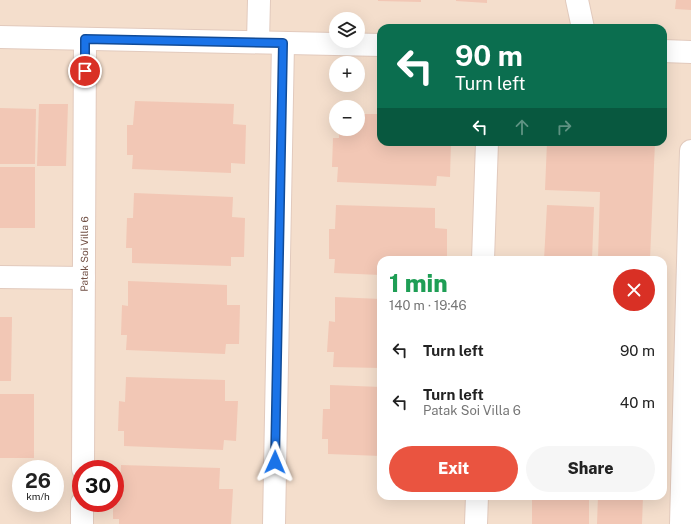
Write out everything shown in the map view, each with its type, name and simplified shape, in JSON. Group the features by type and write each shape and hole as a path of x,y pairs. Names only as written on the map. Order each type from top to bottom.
{"street":[{"path":"258,42 259,0"},
{"path":"577,0 582,24"},
{"path":"0,37 377,45"},
{"name":"Patak Soi Villa 6","path":"83,460 85,39"},
{"path":"274,524 283,43"},
{"path":"667,52 691,52"},
{"path":"483,256 487,146"},
{"path":"680,524 691,152"},
{"path":"0,277 84,278"},
{"path":"476,524 477,500"},
{"path":"82,512 82,524"}],"shaded area":[{"path":"0,0 691,0 691,524 0,524"}],"building":[{"path":"421,0 421,2 378,1"},
{"path":"487,0 487,3 456,1"},
{"path":"676,0 691,0 691,10 675,9"},
{"path":"135,101 234,104 233,124 246,125 245,164 231,163 231,173 132,169 133,155 127,155 127,125 133,125"},
{"path":"39,104 68,104 66,166 37,166"},
{"path":"0,108 36,109 35,164 0,164"},
{"path":"365,114 377,114 377,146 451,146 450,177 437,176 436,186 337,182 338,167 332,167 333,138 339,138 339,136 365,136"},
{"path":"547,146 655,146 650,256 598,256 600,192 545,190"},
{"path":"0,167 35,167 35,228 0,228"},
{"path":"134,193 233,197 232,217 245,218 244,257 231,257 231,266 132,263 132,248 126,248 127,218 133,218"},
{"path":"336,205 435,208 435,228 447,229 447,256 377,256 377,275 334,273 335,259 329,259 329,229 335,229"},
{"path":"547,205 594,207 592,256 544,256"},
{"path":"128,281 227,285 227,305 240,305 239,344 226,344 225,354 126,350 127,335 121,335 122,305 128,306"},
{"path":"335,297 377,299 377,368 333,367 334,352 327,352 329,321 335,322"},
{"path":"0,317 12,317 11,381 0,381"},
{"path":"126,377 225,380 225,401 238,401 236,441 224,440 223,450 124,446 124,431 118,431 119,401 125,402"},
{"path":"330,385 377,387 377,456 328,454 328,439 322,439 323,409 330,409"},
{"path":"0,394 34,394 34,458 0,458"},
{"path":"124,465 220,468 219,489 233,489 231,524 119,524 119,519 113,519 113,512 124,512"},
{"path":"532,500 589,500 589,524 532,524"},
{"path":"598,500 643,500 642,524 597,524"}],"route":[{"path":"85,71 85,39 283,43 275,462"}]}
